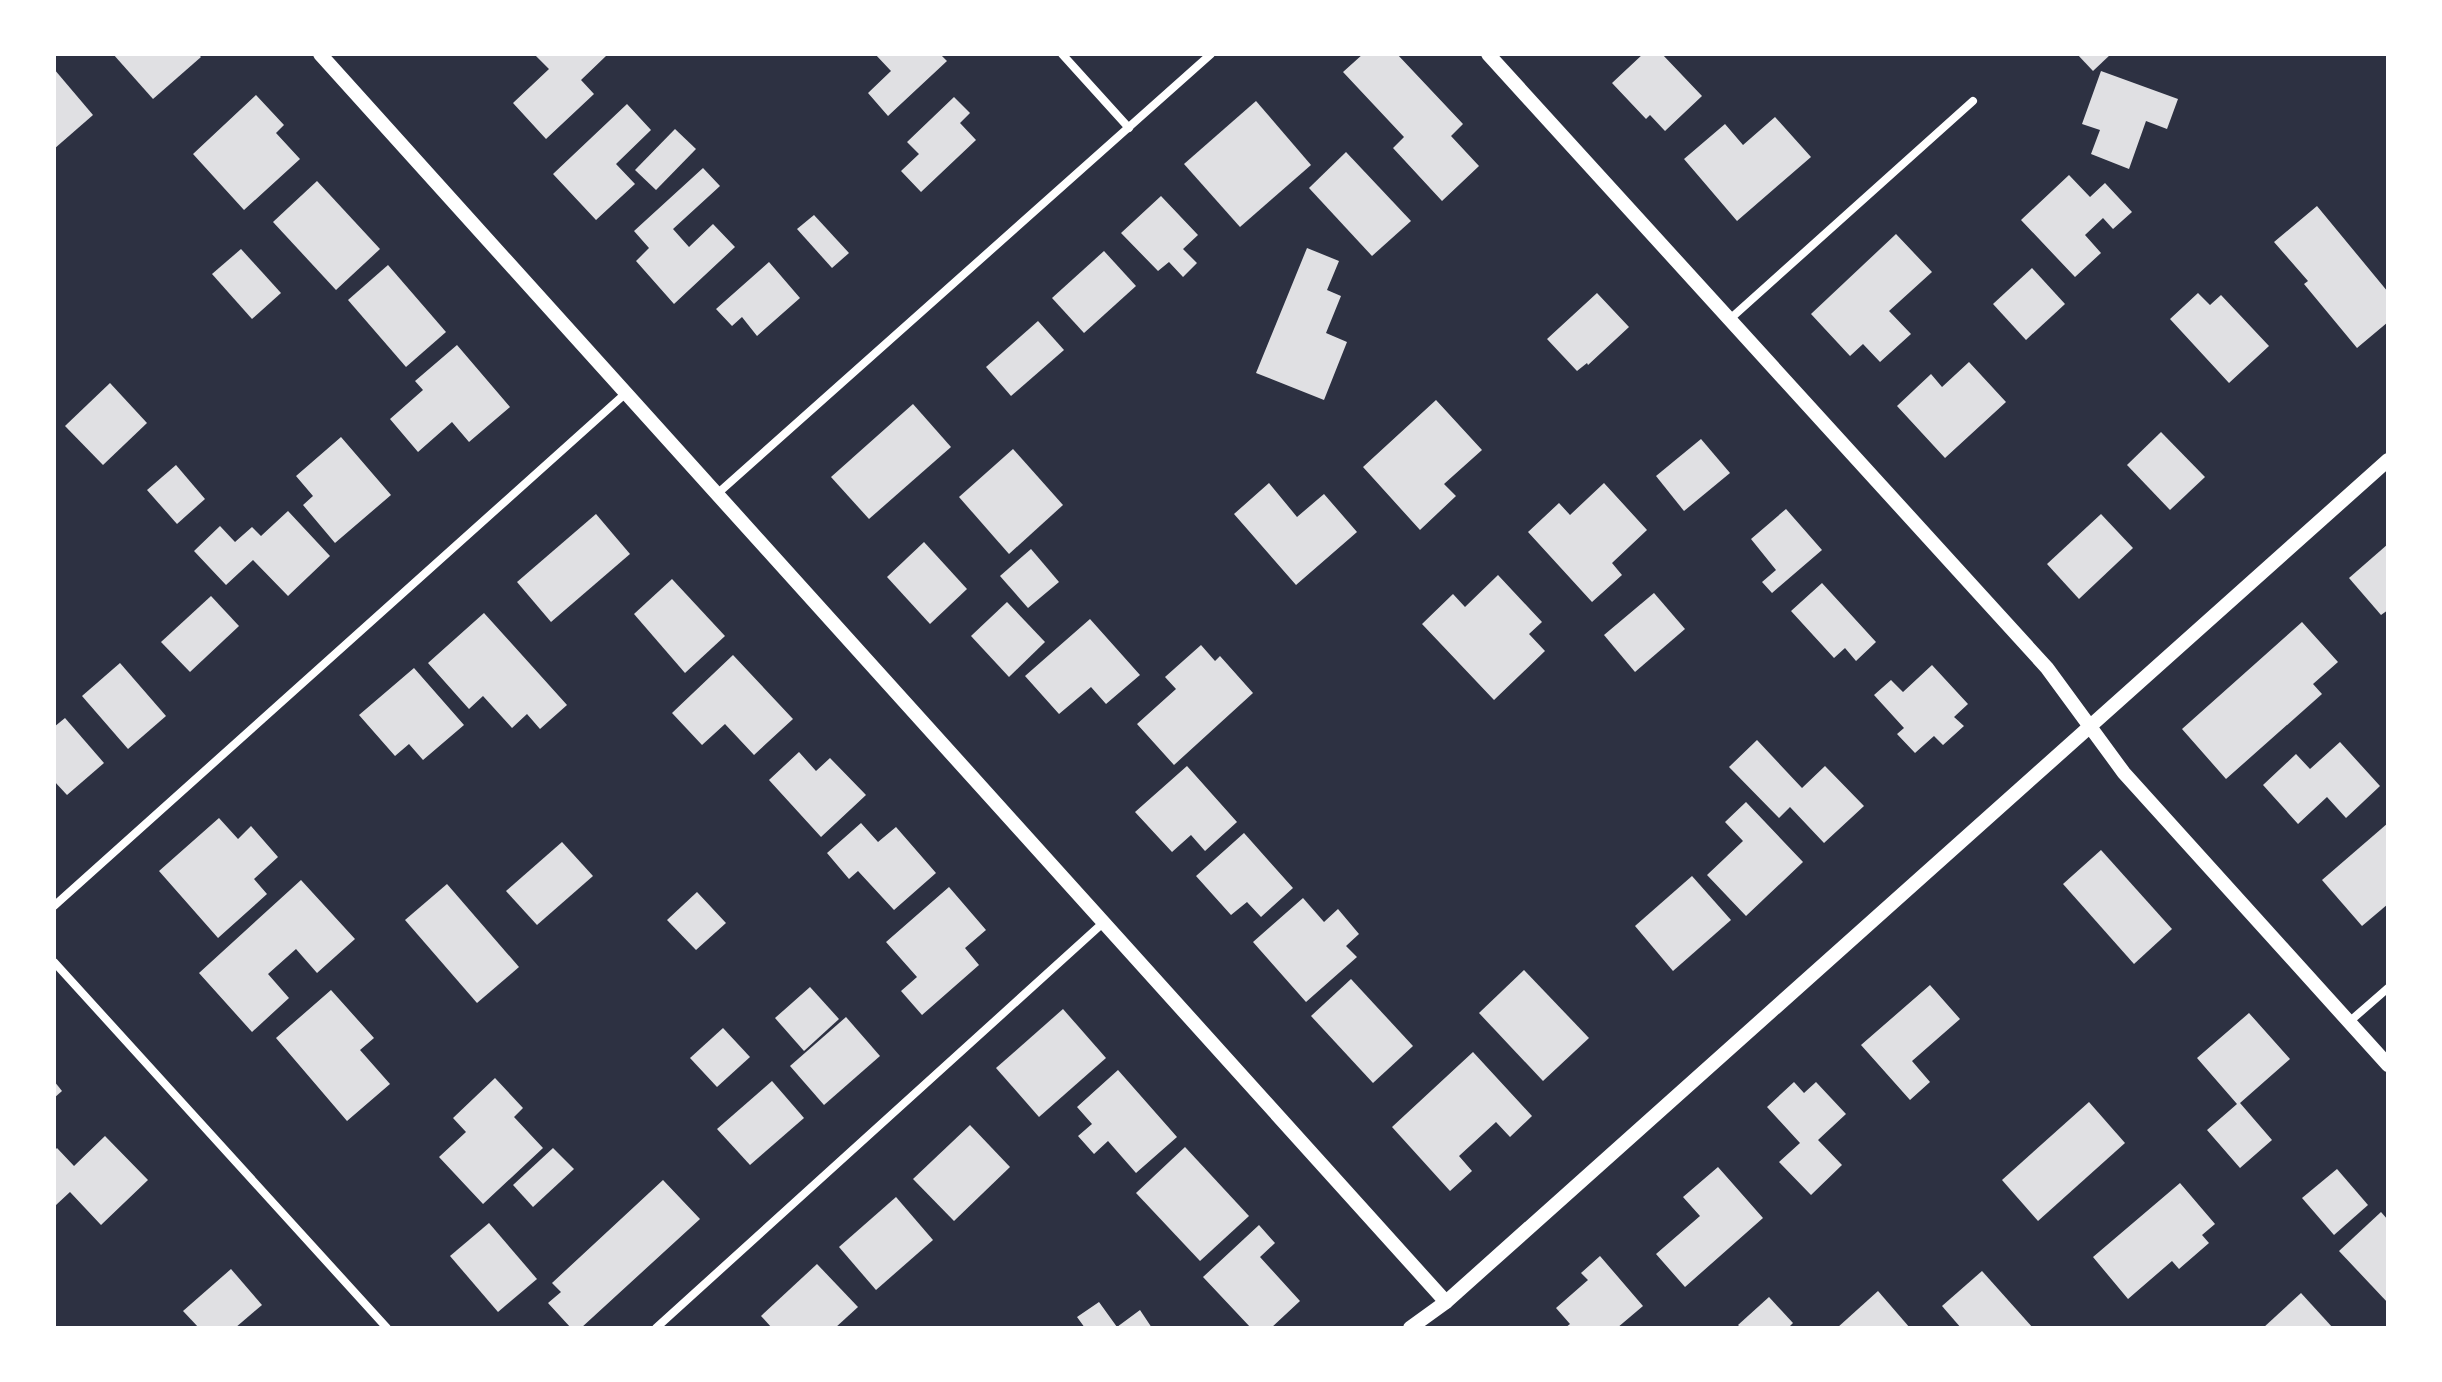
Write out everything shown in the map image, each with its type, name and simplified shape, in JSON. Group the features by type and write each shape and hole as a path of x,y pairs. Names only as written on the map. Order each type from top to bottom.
{"street":[{"path":"320,54 1446,1302"},
{"path":"1062,54 1129,128"},
{"path":"717,494 1211,54"},
{"path":"1488,54 2047,668 2124,773 2388,1065"},
{"path":"1730,319 1973,101"},
{"path":"54,906 626,393"},
{"path":"1410,1328 1446,1302 2388,460"},
{"path":"656,1328 1104,922"},
{"path":"54,962 387,1328"},
{"path":"2349,1022 2388,988"}],"building":[{"path":"113,54 198,54 201,57 153,99"},
{"path":"534,54 606,56 581,80 594,94 546,139 513,103 549,69"},
{"path":"875,54 940,54 947,61 888,116 868,93 891,71"},
{"path":"1363,54 1397,54 1463,124 1451,136 1479,166 1442,201 1393,148 1404,137 1343,72"},
{"path":"1643,54 1662,54 1702,96 1665,131 1650,115 1646,119 1612,83"},
{"path":"2077,54 2111,54 2093,71"},
{"path":"54,69 93,115 54,149"},
{"path":"2101,71 2178,99 2167,129 2146,121 2129,169 2091,154 2100,130 2082,124"},
{"path":"256,95 284,125 276,133 300,159 244,210 193,154"},
{"path":"954,97 970,113 960,123 976,140 921,192 901,171 919,154 907,142"},
{"path":"1256,101 1311,165 1240,227 1184,164"},
{"path":"627,104 651,130 616,164 635,184 596,220 553,174"},
{"path":"1775,117 1811,157 1737,221 1684,159 1725,124 1743,145"},
{"path":"675,129 696,149 656,190 635,170"},
{"path":"1346,152 1411,221 1372,256 1309,188"},
{"path":"703,168 720,186 673,229 689,247 713,224 735,247 674,304 636,261 649,248 634,231"},
{"path":"2069,175 2090,197 2105,183 2132,212 2113,229 2103,218 2085,235 2101,253 2075,277 2021,220"},
{"path":"317,181 380,249 336,290 273,222"},
{"path":"1161,196 1198,235 1183,249 1197,263 1183,277 1169,262 1158,271 1121,233"},
{"path":"2317,206 2388,292 2388,322 2357,348 2304,284 2308,281 2274,242"},
{"path":"814,215 849,253 832,268 797,229"},
{"path":"1896,234 1932,272 1889,311 1911,334 1880,362 1863,344 1850,356 1811,314"},
{"path":"1307,248 1339,261 1327,290 1341,296 1326,333 1347,342 1324,400 1256,373"},
{"path":"241,249 281,293 252,319 212,274"},
{"path":"1104,251 1136,286 1084,333 1052,298"},
{"path":"769,262 800,298 757,336 742,317 732,326 716,309"},
{"path":"388,265 446,332 406,367 348,300"},
{"path":"2032,268 2065,304 2026,340 1993,304"},
{"path":"1597,293 1629,327 1588,365 1577,371 1547,339"},
{"path":"2198,293 2210,305 2221,295 2269,346 2229,383 2170,319"},
{"path":"1038,321 1064,350 1011,396 986,367"},
{"path":"457,345 510,407 469,442 452,422 418,452 390,419 423,390 415,381"},
{"path":"1969,362 2006,402 1945,458 1897,406 1931,374 1942,387"},
{"path":"110,383 147,423 103,465 65,426"},
{"path":"1436,400 1482,450 1444,484 1456,496 1420,530 1363,467"},
{"path":"913,404 951,447 869,519 831,477"},
{"path":"2161,432 2205,477 2170,510 2127,465"},
{"path":"341,437 391,495 335,543 303,505 313,496 296,476"},
{"path":"1701,439 1730,473 1684,511 1656,476"},
{"path":"1013,449 1063,505 1009,554 959,497"},
{"path":"176,465 205,499 177,524 147,490"},
{"path":"1269,483 1297,517 1324,494 1357,532 1296,585 1234,514"},
{"path":"1604,483 1647,530 1612,563 1622,575 1592,602 1528,532 1559,503 1570,515"},
{"path":"1786,509 1822,550 1772,593 1762,582 1776,570 1751,539"},
{"path":"288,511 330,556 288,596 253,560 226,585 194,551 220,526 235,542 252,527 261,536"},
{"path":"596,514 630,554 551,622 517,582"},
{"path":"2101,514 2133,548 2079,599 2047,564"},
{"path":"924,542 967,589 930,624 887,577"},
{"path":"2388,544 2388,610 2381,615 2349,578"},
{"path":"1031,549 1059,582 1028,608 1000,576"},
{"path":"1498,575 1542,622 1529,634 1545,651 1494,700 1422,624 1453,594 1465,607"},
{"path":"672,579 725,636 685,673 634,614"},
{"path":"1822,583 1876,642 1856,661 1845,648 1834,658 1791,611"},
{"path":"1654,593 1685,629 1635,672 1604,635"},
{"path":"211,596 239,626 190,672 161,642"},
{"path":"1007,602 1045,642 1009,677 971,636"},
{"path":"484,613 567,705 540,729 527,714 512,728 483,696 469,709 428,663"},
{"path":"1090,619 1140,675 1106,704 1091,687 1059,714 1025,676"},
{"path":"2302,622 2338,662 2313,684 2322,694 2226,779 2182,729"},
{"path":"1201,645 1215,661 1220,656 1253,693 1174,765 1137,724 1176,689 1165,677"},
{"path":"733,655 793,719 754,755 725,724 702,745 672,713"},
{"path":"120,663 166,716 128,749 82,696"},
{"path":"1932,665 1968,704 1954,717 1964,726 1943,745 1934,736 1915,753 1897,734 1904,728 1874,695 1891,680 1903,692"},
{"path":"414,668 464,725 423,760 409,744 395,756 359,715"},
{"path":"65,718 104,763 67,795 54,781 54,727"},
{"path":"1757,740 1802,788 1825,766 1864,806 1824,843 1790,807 1779,818 1729,767"},
{"path":"2340,742 2380,786 2346,818 2327,797 2298,824 2263,785 2296,754 2310,769"},
{"path":"799,752 816,771 830,758 866,795 821,837 769,780"},
{"path":"1187,766 1237,822 1205,851 1191,835 1172,852 1135,812"},
{"path":"1746,802 1803,862 1746,916 1707,875 1743,841 1725,822"},
{"path":"219,818 238,839 251,826 278,857 254,879 267,894 218,938 159,871"},
{"path":"861,823 878,842 896,827 936,873 894,910 858,871 849,879 827,853"},
{"path":"2388,823 2388,904 2362,926 2322,880"},
{"path":"1244,833 1293,888 1261,917 1247,902 1231,915 1196,876"},
{"path":"562,842 593,876 537,925 506,891"},
{"path":"2101,850 2172,929 2134,964 2063,884"},
{"path":"1692,876 1731,920 1673,971 1635,926"},
{"path":"301,880 355,939 317,973 296,949 268,974 289,998 252,1032 199,973"},
{"path":"447,884 519,967 477,1003 405,920"},
{"path":"949,887 986,930 965,948 979,965 922,1015 901,991 917,977 886,942"},
{"path":"697,892 726,923 696,950 667,920"},
{"path":"1303,898 1324,922 1338,909 1359,934 1346,946 1357,957 1306,1002 1253,942"},
{"path":"1524,970 1589,1038 1543,1081 1479,1013"},
{"path":"1351,979 1413,1046 1373,1083 1311,1016"},
{"path":"1930,985 1960,1019 1912,1061 1930,1082 1910,1100 1861,1045"},
{"path":"810,987 839,1019 804,1051 775,1018"},
{"path":"331,990 374,1038 360,1050 390,1084 347,1121 276,1038"},
{"path":"1063,1009 1106,1058 1039,1117 996,1068"},
{"path":"2249,1013 2290,1059 2240,1103 2272,1140 2240,1168 2207,1130 2237,1104 2197,1058"},
{"path":"846,1017 880,1056 824,1105 790,1066"},
{"path":"723,1028 750,1057 717,1087 690,1058"},
{"path":"1473,1052 1532,1116 1510,1137 1496,1122 1459,1156 1472,1171 1450,1191 1392,1127"},
{"path":"1118,1070 1177,1137 1136,1173 1108,1141 1094,1154 1078,1136 1092,1124 1077,1107"},
{"path":"495,1078 523,1108 514,1117 543,1148 483,1204 439,1157 466,1132 453,1118"},
{"path":"54,1081 62,1091 54,1098"},
{"path":"772,1081 804,1118 750,1165 717,1129"},
{"path":"1794,1082 1804,1093 1816,1082 1846,1114 1818,1140 1842,1165 1811,1195 1779,1162 1800,1143 1767,1107"},
{"path":"2089,1102 2125,1143 2038,1221 2002,1180"},
{"path":"970,1125 1010,1167 954,1221 913,1179"},
{"path":"105,1136 148,1180 101,1225 70,1192 56,1205 54,1203 54,1151 57,1148 74,1166"},
{"path":"1185,1147 1249,1216 1200,1261 1136,1193"},
{"path":"553,1148 574,1169 533,1207 513,1185"},
{"path":"1718,1167 1763,1218 1685,1287 1656,1254 1700,1216 1683,1197"},
{"path":"2337,1169 2368,1205 2334,1235 2302,1198"},
{"path":"663,1180 700,1219 581,1328 571,1328 548,1303 561,1292 552,1283"},
{"path":"2180,1183 2215,1224 2202,1235 2209,1243 2179,1269 2172,1261 2128,1299 2093,1257"},
{"path":"896,1197 933,1240 876,1290 839,1247"},
{"path":"2381,1212 2388,1220 2388,1303 2339,1251"},
{"path":"489,1223 537,1279 498,1312 450,1256"},
{"path":"1259,1225 1275,1243 1260,1257 1300,1301 1271,1328 1251,1328 1203,1277"},
{"path":"1600,1256 1643,1306 1617,1328 1565,1328 1570,1324 1556,1308 1588,1280 1581,1273"},
{"path":"817,1264 858,1307 835,1328 772,1328 761,1316"},
{"path":"231,1269 262,1305 235,1328 199,1328 183,1311"},
{"path":"1982,1271 2033,1328 1961,1328 1942,1306"},
{"path":"1878,1291 1910,1328 1837,1328"},
{"path":"2301,1293 2333,1328 2263,1328"},
{"path":"1769,1297 1793,1323 1788,1328 1741,1328 1738,1325"},
{"path":"1099,1302 1117,1327 1140,1310 1152,1328 1085,1328 1077,1317"}]}
